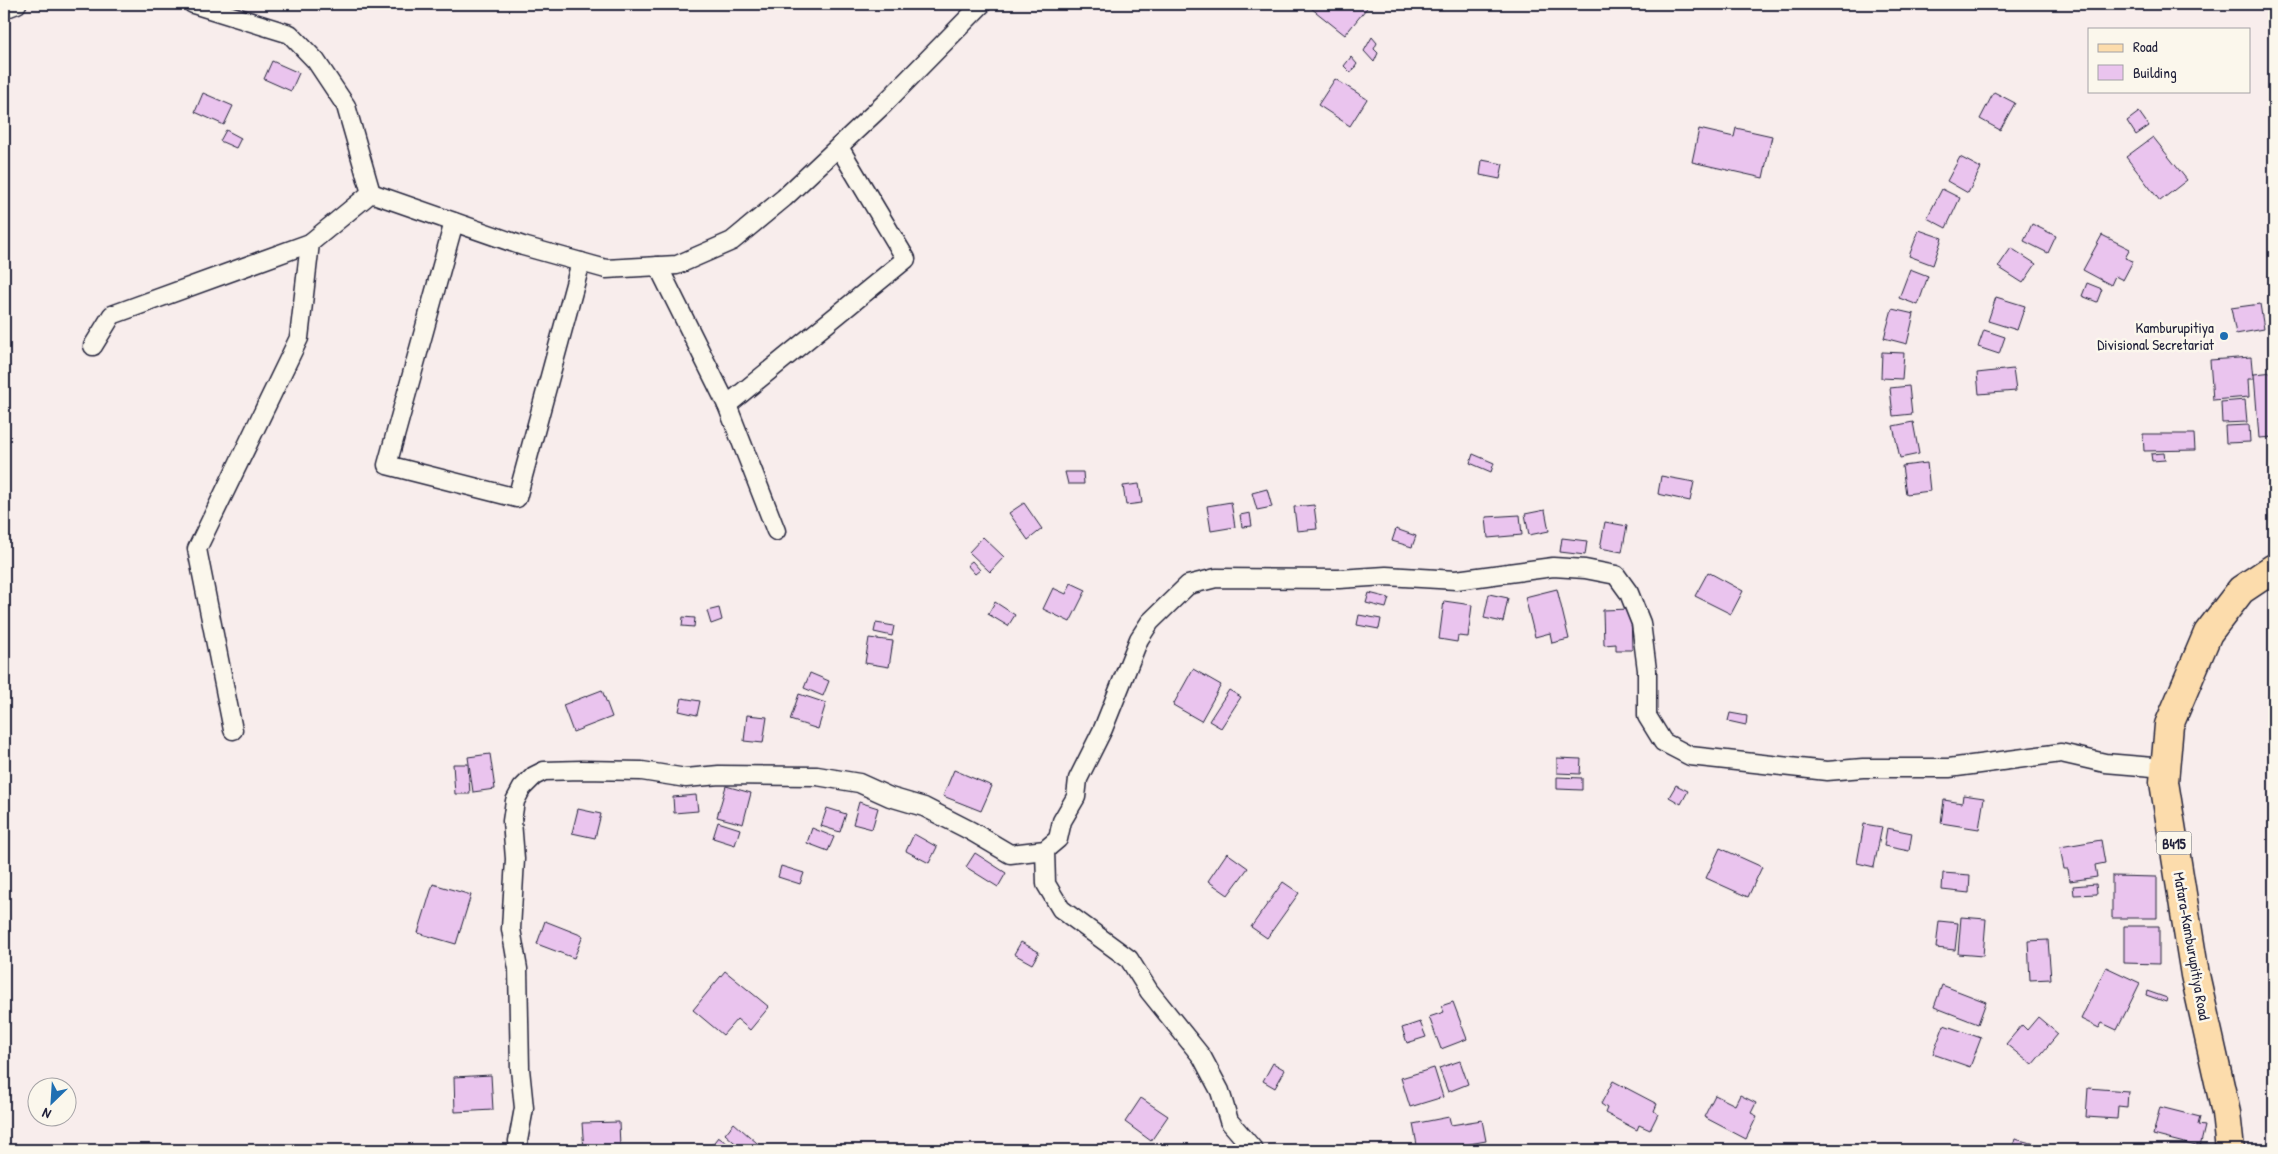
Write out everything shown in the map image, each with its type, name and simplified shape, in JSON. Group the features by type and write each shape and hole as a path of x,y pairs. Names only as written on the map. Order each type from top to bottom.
{"main road":[{"name":"Matara-Kamburupitiya Road","path":"2230,1150 2226,1112 2194,966 2164,782 2165,768 2169,725 2208,633 2241,590 2274,568"}],"street":[{"path":"4,9 17,4"},
{"path":"193,4 290,34 316,61 346,106 372,193"},
{"path":"372,193 523,246 606,269 677,265 732,241 784,198 884,104 982,4"},
{"path":"727,405 906,259 839,147"},
{"path":"93,346 112,315 310,243 372,193"},
{"path":"454,222 387,465 517,498 581,262"},
{"path":"234,730 197,549 298,338 310,243"},
{"path":"658,266 727,405 776,531"},
{"path":"519,1150 518,1141 524,1108 520,1069 518,969 511,929 515,859 512,821 516,801 522,788 534,776 544,770 642,770 686,778 718,775 817,776 859,783 890,797 924,807 1010,854 1046,850 1058,839 1062,821 1076,796 1078,780 1139,639 1150,622 1188,585 1216,578 1339,579 1386,576 1456,580 1553,567 1585,569 1616,576 1629,593 1641,623 1647,670 1647,716 1663,742 1690,756 1827,771 1863,768 1949,768 2062,754 2105,763 2165,768"},
{"path":"1046,850 1046,884 1061,909 1128,959 1149,991 1202,1057 1220,1091 1229,1121 1254,1150"}],"building":[{"path":"1306,4 1370,4 1345,35"},
{"path":"1372,37 1377,43 1374,49 1378,53 1374,62 1364,51"},
{"path":"1351,57 1357,64 1351,73 1344,66"},
{"path":"272,61 299,73 291,91 264,79"},
{"path":"1335,79 1367,99 1350,126 1318,105"},
{"path":"1994,92 2015,103 2000,130 1980,119"},
{"path":"203,93 233,106 224,125 195,112"},
{"path":"2139,112 2149,126 2136,135 2127,121"},
{"path":"1736,128 1772,136 1763,178 1692,162 1699,129 1734,137"},
{"path":"226,130 241,138 236,148 220,141"},
{"path":"2153,137 2187,180 2160,201 2126,157"},
{"path":"1960,157 1981,168 1968,193 1947,181"},
{"path":"1482,160 1503,164 1500,179 1480,175"},
{"path":"1942,189 1960,198 1946,228 1927,218"},
{"path":"2032,224 2056,236 2048,253 2024,241"},
{"path":"1919,230 1942,238 1933,265 1909,256"},
{"path":"2102,235 2130,249 2125,258 2133,261 2123,280 2115,276 2111,285 2083,270"},
{"path":"2011,248 2036,264 2023,283 1998,267"},
{"path":"1910,269 1928,276 1918,305 1899,298"},
{"path":"2087,283 2102,289 2097,302 2082,296"},
{"path":"1996,297 2025,306 2017,330 1988,321"},
{"path":"2260,304 2264,329 2236,334 2231,308"},
{"path":"1892,309 1914,314 1907,344 1884,338"},
{"path":"1984,330 2005,337 1999,354 1978,347"},
{"path":"1882,352 1904,353 1902,379 1881,378"},
{"path":"2251,357 2253,379 2248,379 2249,397 2213,400 2210,360"},
{"path":"2013,369 2016,391 1979,394 1977,373"},
{"path":"2274,372 2274,437 2259,438 2254,374"},
{"path":"1909,386 1912,414 1893,416 1890,388"},
{"path":"2245,400 2247,422 2222,423 2221,402"},
{"path":"1913,422 1919,454 1900,458 1893,426"},
{"path":"2249,425 2250,442 2226,443 2225,426"},
{"path":"2143,434 2194,434 2195,450 2144,451"},
{"path":"2164,453 2165,460 2152,461 2151,454"},
{"path":"1473,454 1494,463 1491,472 1470,463"},
{"path":"1927,463 1930,491 1906,494 1902,466"},
{"path":"1065,472 1083,472 1084,484 1068,484"},
{"path":"1661,476 1694,482 1690,501 1658,494"},
{"path":"1139,484 1142,503 1126,505 1123,486"},
{"path":"1267,489 1272,507 1257,510 1252,493"},
{"path":"1231,502 1235,527 1211,531 1207,506"},
{"path":"1024,503 1042,529 1028,540 1009,513"},
{"path":"1314,505 1317,529 1297,531 1294,507"},
{"path":"1545,510 1549,531 1529,535 1525,514"},
{"path":"1250,513 1252,526 1242,527 1240,515"},
{"path":"1520,515 1522,535 1488,538 1486,517"},
{"path":"1605,522 1627,526 1622,552 1600,548"},
{"path":"1396,529 1416,536 1412,547 1392,541"},
{"path":"983,537 1004,557 990,572 969,552"},
{"path":"1562,538 1587,541 1585,555 1560,552"},
{"path":"972,561 980,570 975,574 967,565"},
{"path":"1708,572 1743,591 1731,614 1695,596"},
{"path":"1071,583 1086,590 1070,622 1043,609 1053,588 1066,594"},
{"path":"1557,589 1569,639 1552,643 1550,633 1535,637 1525,597"},
{"path":"1369,593 1389,598 1386,608 1366,603"},
{"path":"1489,594 1508,598 1503,622 1484,618"},
{"path":"1444,601 1472,605 1468,637 1458,636 1457,642 1439,639"},
{"path":"995,602 1015,615 1008,626 988,614"},
{"path":"719,608 722,620 711,624 707,611"},
{"path":"1631,609 1632,650 1616,650 1616,644 1604,645 1603,610"},
{"path":"1359,615 1381,619 1379,629 1357,625"},
{"path":"683,617 695,618 694,627 682,626"},
{"path":"876,623 894,626 892,636 874,632"},
{"path":"869,638 893,641 889,667 865,663"},
{"path":"1193,669 1221,685 1201,721 1173,705"},
{"path":"810,673 829,681 823,696 804,688"},
{"path":"602,690 612,717 573,732 563,705"},
{"path":"1229,690 1241,697 1221,728 1209,721"},
{"path":"799,694 826,703 818,729 790,720"},
{"path":"682,698 700,701 697,715 679,711"},
{"path":"1730,713 1747,716 1746,725 1728,721"},
{"path":"747,715 767,717 763,743 744,741"},
{"path":"490,754 495,789 473,792 468,757"},
{"path":"1557,758 1581,759 1580,774 1557,773"},
{"path":"453,764 468,764 470,794 455,794"},
{"path":"954,770 992,786 981,811 943,796"},
{"path":"1557,777 1582,778 1582,790 1557,789"},
{"path":"1676,785 1688,791 1681,804 1669,797"},
{"path":"726,786 751,793 743,824 717,817"},
{"path":"696,795 698,811 674,813 673,797"},
{"path":"1963,795 1984,798 1979,829 1941,823 1944,800 1962,803"},
{"path":"859,802 878,808 872,829 853,824"},
{"path":"827,808 846,814 840,832 821,826"},
{"path":"578,809 601,814 595,838 572,833"},
{"path":"718,822 740,829 735,845 713,838"},
{"path":"1864,824 1882,827 1874,867 1857,863"},
{"path":"812,828 834,837 828,851 807,843"},
{"path":"1887,828 1912,833 1909,851 1884,846"},
{"path":"914,834 937,847 929,863 906,851"},
{"path":"2101,840 2105,863 2095,865 2097,877 2070,881 2068,869 2064,869 2060,847"},
{"path":"1720,848 1762,867 1748,897 1706,878"},
{"path":"975,853 1006,873 998,887 966,867"},
{"path":"1227,853 1248,868 1228,895 1208,881"},
{"path":"781,866 804,873 800,884 778,877"},
{"path":"1943,873 1970,875 1969,893 1942,890"},
{"path":"2112,876 2157,877 2157,918 2112,918"},
{"path":"1283,882 1299,893 1267,938 1251,927"},
{"path":"433,884 471,895 456,944 418,933"},
{"path":"2096,884 2097,894 2074,895 2073,886"},
{"path":"1961,917 1986,919 1983,956 1958,954"},
{"path":"545,921 583,936 574,958 537,944"},
{"path":"1939,921 1958,923 1955,950 1936,948"},
{"path":"2124,926 2159,926 2159,964 2124,963"},
{"path":"2048,940 2051,979 2030,980 2028,941"},
{"path":"1021,942 1039,952 1032,964 1014,954"},
{"path":"2106,967 2140,983 2117,1030 2102,1023 2099,1028 2081,1019"},
{"path":"725,971 769,1007 750,1030 737,1019 723,1035 693,1010"},
{"path":"1942,985 1986,1002 1978,1024 1934,1007"},
{"path":"2147,991 2167,998 2166,1002 2146,995"},
{"path":"1453,1002 1467,1039 1441,1049 1429,1017 1444,1012 1441,1006"},
{"path":"2038,1017 2058,1034 2032,1065 2006,1044 2022,1025 2027,1030"},
{"path":"1420,1022 1426,1037 1407,1043 1402,1028"},
{"path":"1944,1025 1981,1038 1970,1067 1933,1054"},
{"path":"1460,1061 1468,1084 1448,1092 1439,1068"},
{"path":"1273,1063 1285,1070 1275,1088 1263,1081"},
{"path":"1434,1068 1443,1097 1410,1107 1401,1078"},
{"path":"491,1075 493,1110 455,1112 454,1077"},
{"path":"1613,1081 1657,1104 1654,1111 1658,1114 1650,1130 1639,1125 1637,1130 1605,1113 1607,1108 1601,1104"},
{"path":"2088,1088 2128,1091 2127,1107 2118,1106 2117,1119 2086,1117"},
{"path":"1715,1095 1735,1105 1740,1095 1756,1103 1751,1113 1757,1116 1746,1139 1704,1117"},
{"path":"1141,1098 1168,1116 1151,1141 1125,1122"},
{"path":"2160,1107 2200,1117 2198,1125 2205,1126 2200,1147 2153,1135"},
{"path":"1449,1117 1451,1125 1482,1120 1486,1141 1437,1150 1418,1150 1413,1124"},
{"path":"619,1122 620,1148 632,1148 633,1150 584,1150 582,1123"},
{"path":"734,1123 764,1149 743,1150 725,1134"},
{"path":"718,1137 737,1150 708,1150"},
{"path":"2015,1139 2059,1150 2012,1150"}],"place":[{"name":"Kamburupitiya Divisional Secretariat","path":"2224,336"}]}
